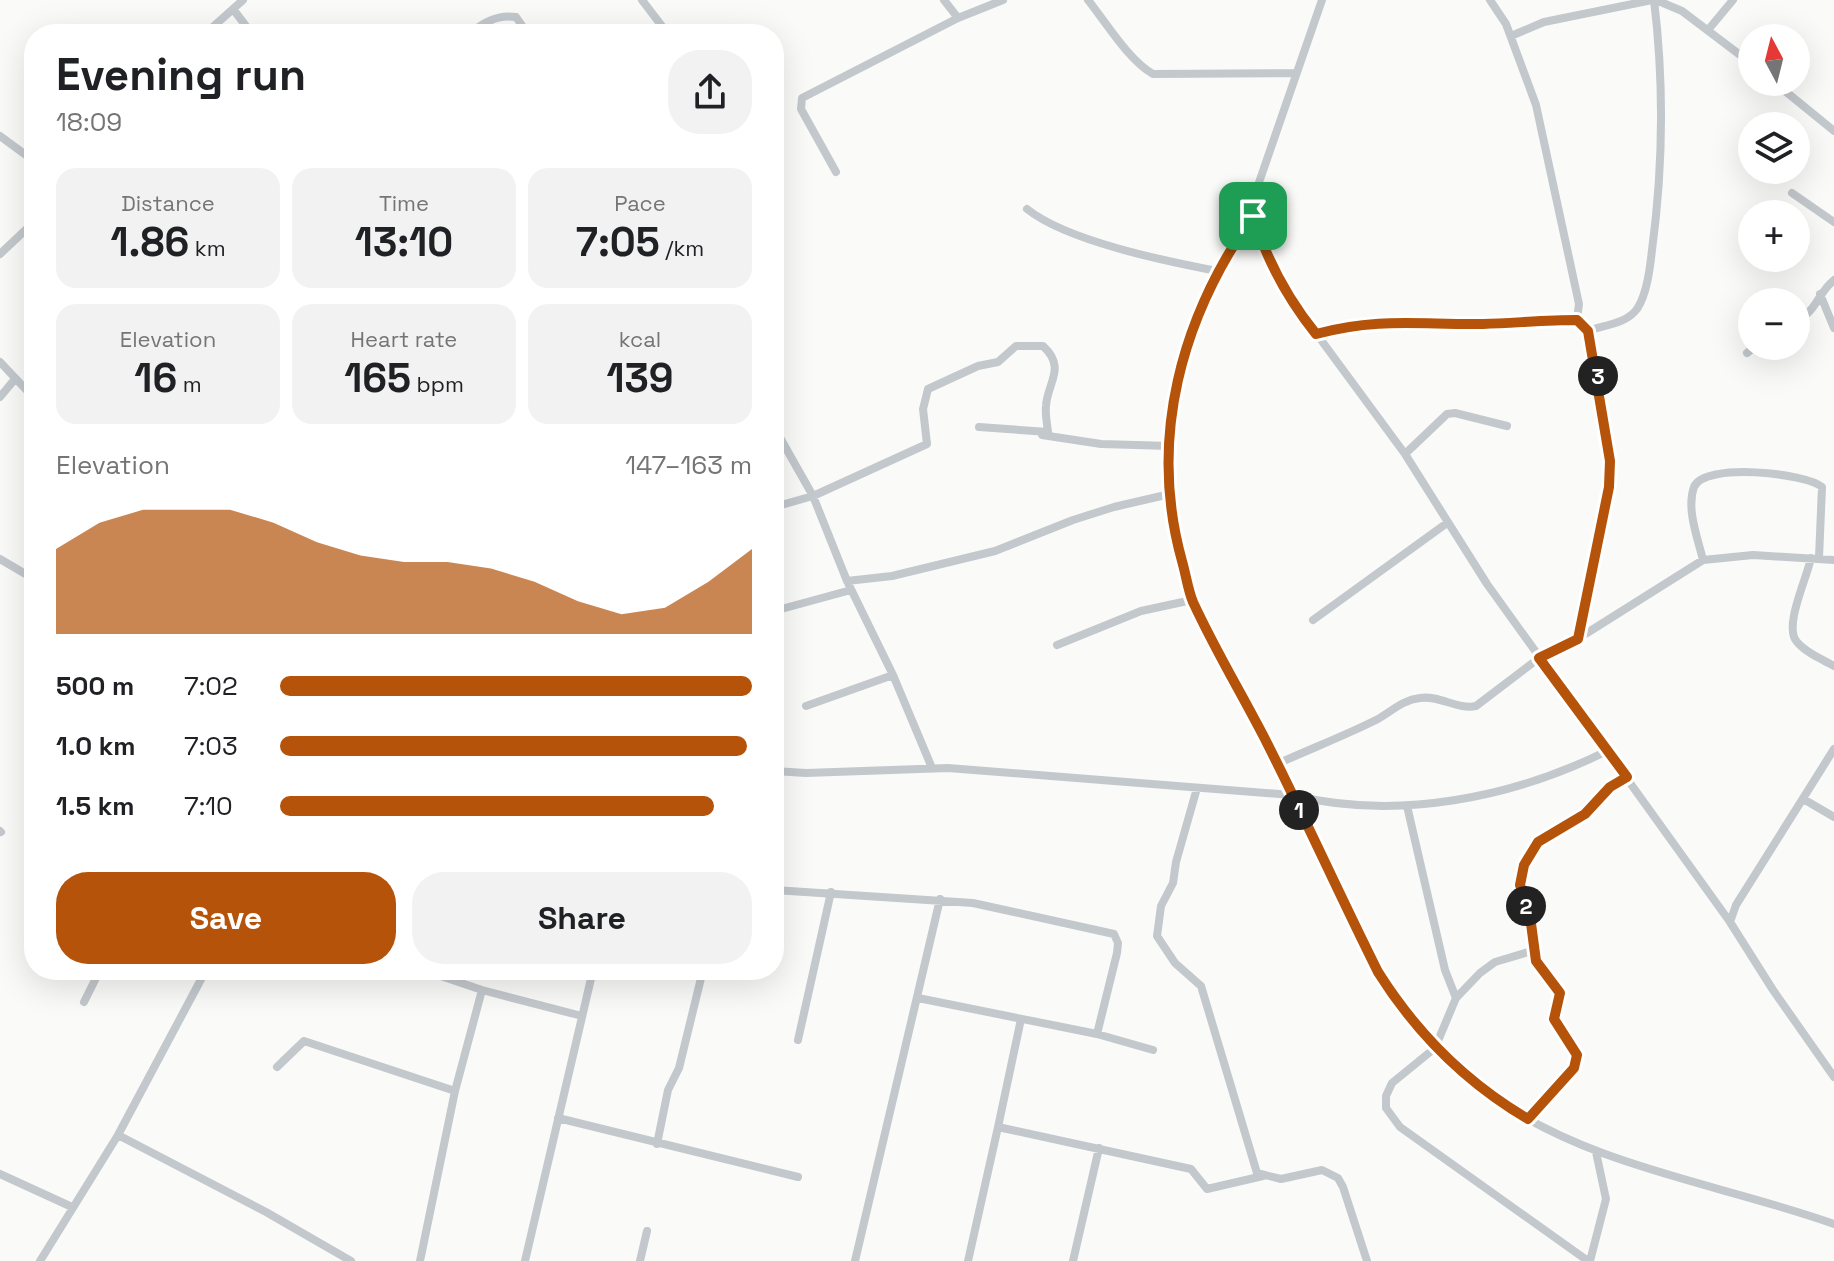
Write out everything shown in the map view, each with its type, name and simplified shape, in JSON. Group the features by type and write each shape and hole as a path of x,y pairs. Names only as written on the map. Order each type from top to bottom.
{"street":[{"path":"216,24 243,0"},
{"path":"642,0 660,24"},
{"path":"944,0 958,18"},
{"path":"836,172 801,109 802,98 958,18 1003,0"},
{"path":"1088,0 1144,69 1153,74 1296,73"},
{"path":"1322,0 1255,194 1253,216 1265,254 1285,291 1405,454 1447,523 1539,658 1609,750 1834,1077"},
{"path":"1490,0 1511,36 1544,136 1579,304 1577,320"},
{"path":"1511,36 1544,22 1654,0 1666,2 1738,53"},
{"path":"1588,331 1617,322 1633,313 1639,306 1650,265 1663,151 1654,0"},
{"path":"1708,30 1733,0"},
{"path":"233,9 244,24"},
{"path":"483,24 504,15 516,17 521,24"},
{"path":"1791,96 1834,131"},
{"path":"0,136 24,154"},
{"path":"1792,193 1834,222"},
{"path":"1027,209 1050,224 1143,255 1217,271"},
{"path":"1253,216 1217,271 1186,344 1174,400 1170,446 1170,494 1177,542 1192,600 1277,764 1378,972 1401,1007 1435,1048 1490,1096 1528,1119 1596,1152 1834,1224"},
{"path":"0,254 24,231"},
{"path":"1810,314 1820,294 1834,280"},
{"path":"1820,294 1834,328"},
{"path":"1316,334 1381,321 1484,324 1577,320 1588,331 1610,461 1609,487 1578,639"},
{"path":"784,504 813,496 927,444 923,409 928,389 978,366 998,362 1016,346 1043,346 1051,357 1054,382 1046,406 1048,432"},
{"path":"0,362 24,388"},
{"path":"0,397 15,379"},
{"path":"1405,454 1447,414 1507,426"},
{"path":"979,427 1048,432"},
{"path":"1048,432 1042,435 1101,444 1170,446"},
{"path":"784,445 813,496 849,585 893,675 932,768"},
{"path":"1703,560 1692,500 1696,483 1705,476 1738,471 1834,484"},
{"path":"1817,483 1823,493 1815,558 1793,619 1791,634 1797,643 1834,666"},
{"path":"784,608 849,585 995,551 1073,520 1170,494"},
{"path":"1313,620 1447,523"},
{"path":"1277,764 1379,719 1402,703 1437,698 1463,707 1476,706 1539,658 1578,639 1703,560 1753,555 1834,560"},
{"path":"0,559 24,573"},
{"path":"1057,645 1141,611 1192,600"},
{"path":"806,706 893,675"},
{"path":"1730,922 1748,884 1805,800 1834,749"},
{"path":"784,772 932,768 1292,795 1331,804 1407,806 1532,783 1568,771 1609,750"},
{"path":"1528,1119 1563,1083 1577,1060 1575,1051 1554,1019 1560,993 1536,961 1530,916 1520,885 1529,852 1546,835 1592,808 1610,787 1627,777"},
{"path":"1197,788 1173,883 1161,906 1157,936 1175,963 1201,986 1257,1173 1281,1179 1322,1170 1338,1178 1350,1204 1367,1261"},
{"path":"1805,800 1834,817"},
{"path":"1407,806 1441,955 1456,998"},
{"path":"784,890 940,899 1008,909 1114,934 1118,943 1117,953 1097,1034"},
{"path":"798,1040 831,892"},
{"path":"855,1261 940,899"},
{"path":"1535,950 1495,962 1456,998 1435,1048 1392,1083 1386,1096 1386,1108 1400,1127 1589,1261 1606,1199 1596,1152"},
{"path":"84,1002 95,980"},
{"path":"40,1261 118,1135 201,980"},
{"path":"452,980 582,1016"},
{"path":"525,1261 591,980"},
{"path":"657,1144 668,1090 679,1068 701,980"},
{"path":"420,1261 455,1091 482,990"},
{"path":"918,998 1097,1034 1153,1050"},
{"path":"968,1261 1021,1019"},
{"path":"277,1067 304,1041 455,1091"},
{"path":"558,1118 798,1177"},
{"path":"998,1127 1191,1169 1207,1189 1263,1176"},
{"path":"118,1135 266,1212 351,1261"},
{"path":"1073,1261 1099,1148"},
{"path":"0,1174 72,1207"},
{"path":"640,1261 647,1231"}],"route":[{"path":"1253,216 1265,254 1285,291 1316,334 1381,321 1484,324 1577,320 1588,331 1599,381 1610,461 1609,487 1578,639 1539,658 1627,777 1604,792 1585,814 1538,842 1529,852 1520,878 1530,916 1536,961 1549,974 1560,993 1554,1019 1577,1055 1574,1068 1563,1083 1542,1101 1528,1119 1490,1096 1446,1059 1393,996 1378,972 1266,741 1192,600 1177,542 1169,481 1172,411 1195,317 1217,271 1253,216"}]}
